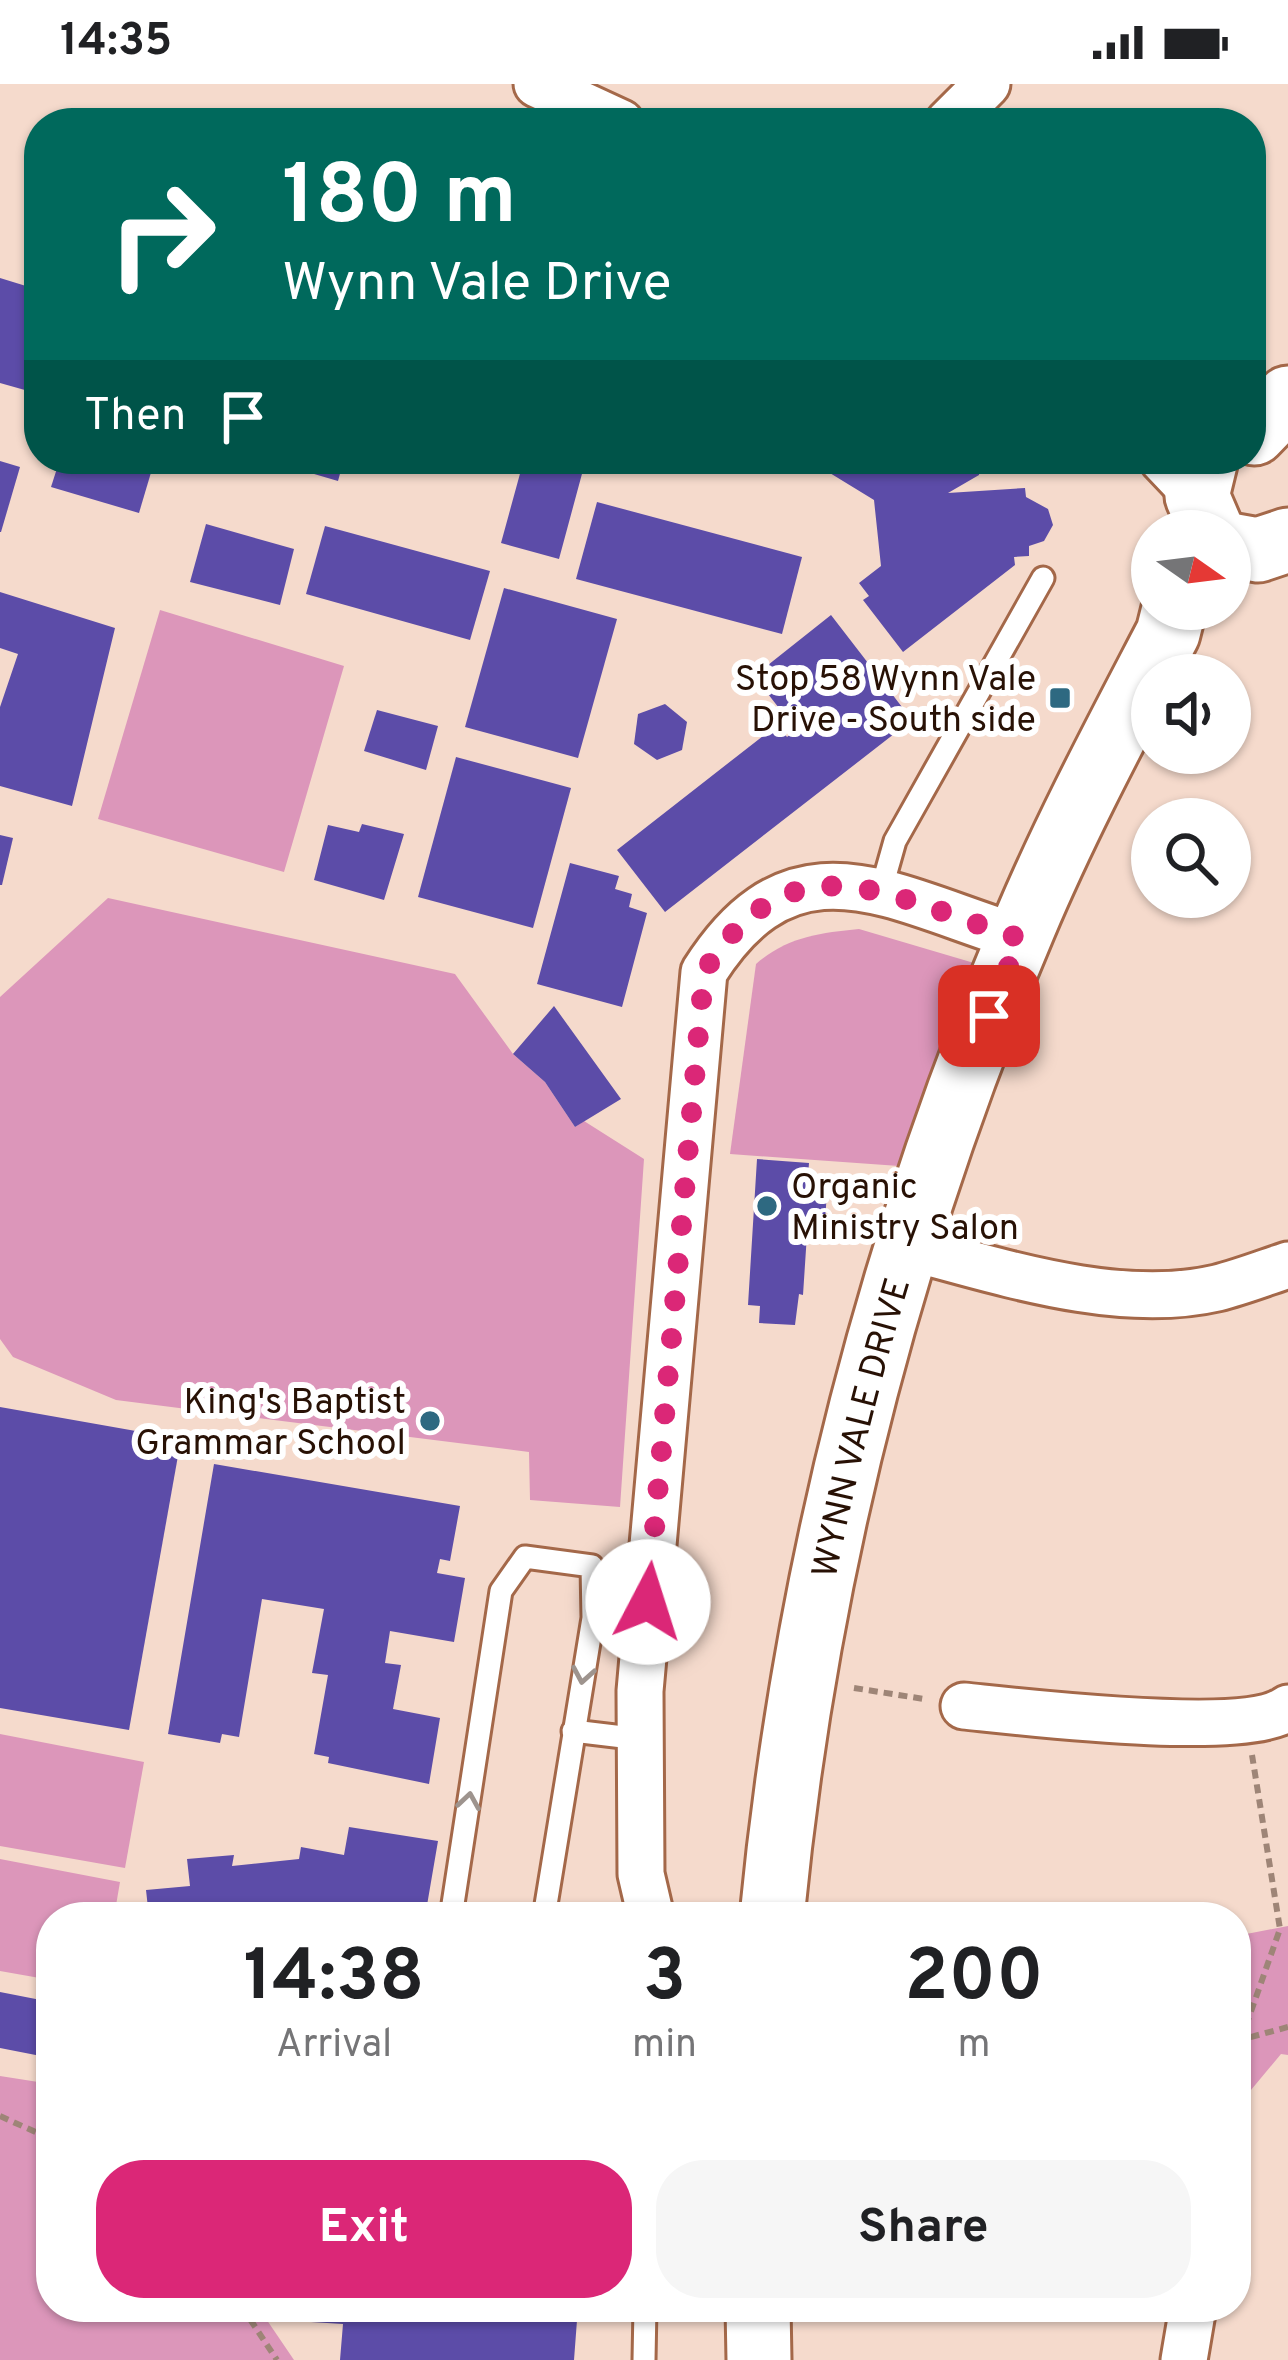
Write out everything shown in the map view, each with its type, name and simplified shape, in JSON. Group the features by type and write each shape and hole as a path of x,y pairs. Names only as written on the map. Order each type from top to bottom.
{"main road":[{"name":"WYNN VALE DRIVE","path":"774,1902 803,1680 860,1408 904,1246 1020,938 1172,630"},
{"path":"758,2322 759,2360"}],"street":[{"path":"537,84 589,108"},
{"path":"965,108 991,84"},
{"path":"648,1902 641,1874 640,1691 704,972 730,931 781,894 845,884 1020,938"},
{"path":"904,1246 1043,1284 1166,1293 1214,1288 1288,1265"},
{"path":"964,1706 1135,1723 1267,1713"},
{"path":"1184,2360 1190,2322"}],"lane":[{"path":"880,895 895,841 1043,578"},
{"path":"453,1902 501,1591 524,1557 592,1566 592,1618 546,1902"},
{"path":"573,1731 640,1739"},
{"path":"644,2360 645,2322"}],"path":[{"path":"803,1680 964,1706"},
{"path":"1251,2008 1280,1929 1267,1713"},
{"path":"1274,1864 1288,1873"},
{"path":"1251,2037 1288,2027"},
{"path":"0,2116 36,2133"},
{"path":"252,2322 277,2360"}],"shaded area":[{"path":"160,610 344,666 284,872 98,819"},
{"path":"108,898 455,974 513,1054 545,1082 575,1127 584,1121 644,1159 620,1507 530,1500 529,1452 116,1400 13,1357 0,1339 0,997"},
{"path":"859,929 974,963 899,1166 730,1154 756,964 804,938"},
{"path":"0,1734 144,1762 125,1868 0,1846"},
{"path":"0,1859 120,1882 117,1902 36,1902 36,1977 0,1971"},
{"path":"1288,1926 1288,2055 1281,2054 1251,2090 1251,1933"},
{"path":"0,2076 36,2082 36,2322 268,2322 294,2360 0,2360"}],"building":[{"path":"0,278 24,285 24,390 0,383"},
{"path":"0,461 20,467 1,532 0,532"},
{"path":"55,474 151,474 139,513 51,487"},
{"path":"314,474 340,474 338,481"},
{"path":"520,474 582,474 559,559 501,543"},
{"path":"832,474 979,474 948,493 1025,488 1026,497 1048,509 1053,525 1044,541 1029,546 1029,556 1014,557 1015,565 903,652 863,600 869,596 859,583 881,566 874,500"},
{"path":"597,502 802,557 782,634 576,579"},
{"path":"206,524 294,549 280,605 190,582"},
{"path":"325,526 490,571 470,640 306,594"},
{"path":"504,588 617,619 578,758 465,727"},
{"path":"0,592 115,628 72,806 0,786 0,707 18,654 0,648"},
{"path":"831,615 912,720 665,912 617,850 777,725 787,737 796,730 754,676"},
{"path":"665,704 687,722 682,750 657,760 634,744 638,714"},
{"path":"377,710 438,726 426,770 364,751"},
{"path":"456,757 571,788 533,928 418,897"},
{"path":"362,824 404,834 384,900 314,880 328,825 359,832"},
{"path":"0,835 13,838 2,885 0,885"},
{"path":"570,863 619,876 615,889 632,894 629,907 647,913 622,1007 537,984"},
{"path":"554,1006 621,1099 575,1127 545,1082 513,1054"},
{"path":"757,1159 809,1163 808,1176 828,1177 824,1236 807,1234 803,1295 799,1294 795,1325 759,1323 760,1306 748,1305"},
{"path":"0,1407 181,1439 129,1730 0,1708"},
{"path":"214,1464 460,1506 450,1561 440,1559 437,1573 465,1578 454,1642 390,1631 385,1663 401,1665 393,1709 440,1718 429,1784 328,1763 329,1757 314,1754 328,1675 312,1673 324,1609 262,1599 239,1737 222,1734 220,1743 168,1734"},
{"path":"349,1827 438,1841 428,1902 147,1902 146,1890 190,1886 187,1859 234,1855 232,1866 299,1859 301,1847 344,1855"},
{"path":"0,1992 36,1999 36,2055 0,2048"},
{"path":"311,2322 577,2322 574,2360 340,2360 343,2324"}],"place":[{"name":"Stop 58 Wynn Vale Drive - South side","path":"1060,698"},
{"name":"Organic Ministry Salon","path":"767,1206"},
{"name":"King's Baptist Grammar School","path":"430,1421"}],"route":[{"path":"648,1602 704,972 730,931 754,908 808,886 845,884 1020,938 989,1016"}]}
